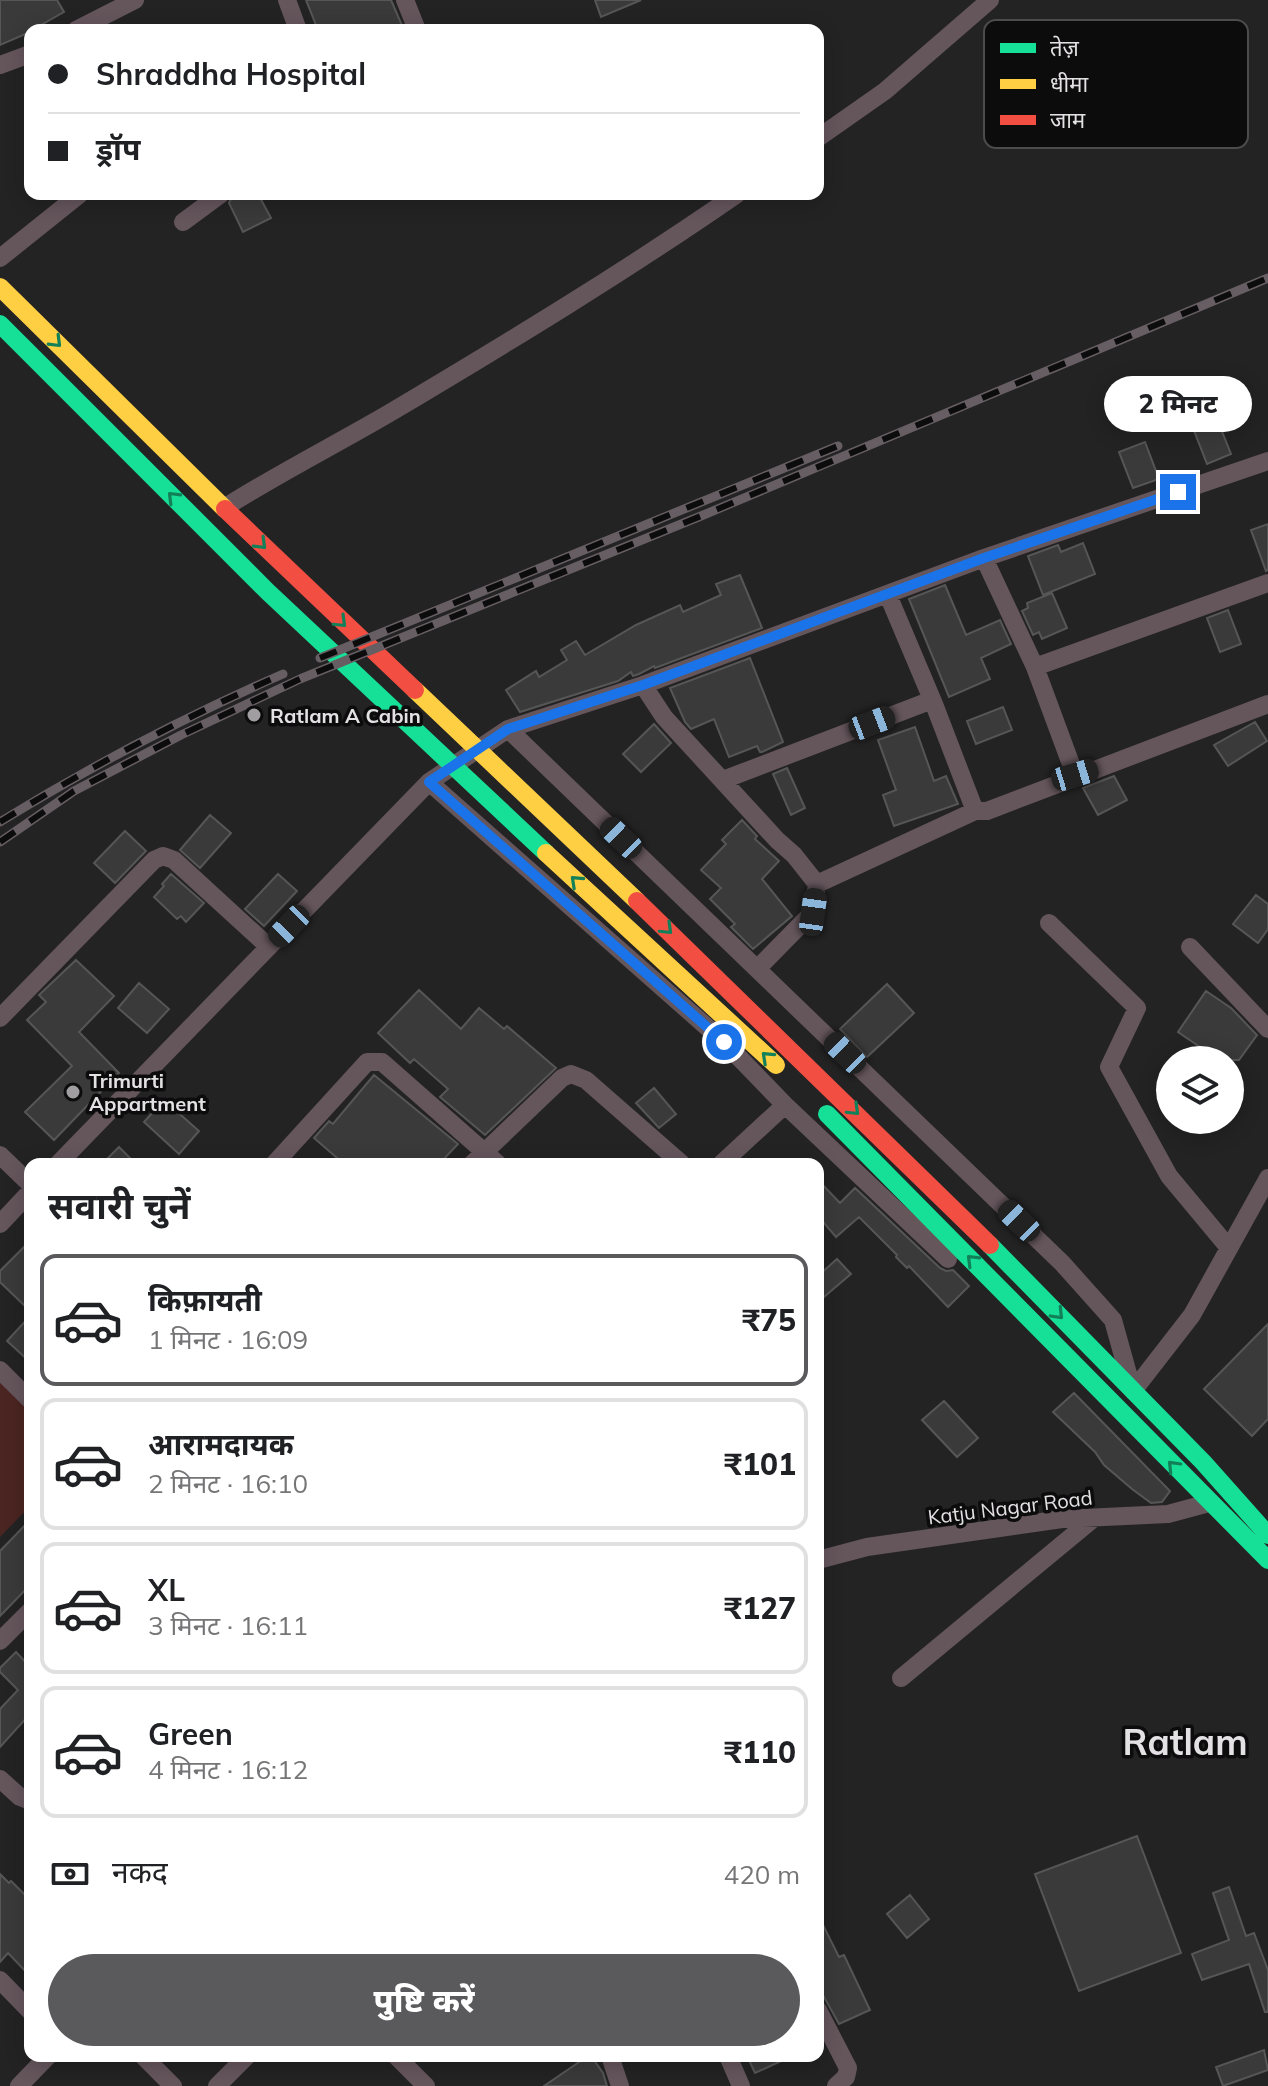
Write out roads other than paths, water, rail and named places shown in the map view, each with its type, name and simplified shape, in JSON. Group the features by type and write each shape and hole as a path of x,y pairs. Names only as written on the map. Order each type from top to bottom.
{"highway":[{"path":"0,287 285,568 622,886 931,1185 1239,1500 1268,1535"},
{"path":"0,324 268,592 789,1076"},
{"path":"812,1098 1268,1560"}],"street":[{"path":"88,24 135,0"},
{"path":"287,0 296,24"},
{"path":"405,0 415,24"},
{"path":"824,134 885,91 990,0"},
{"path":"0,65 24,56"},
{"path":"0,258 72,200"},
{"path":"183,222 213,200"},
{"path":"224,508 273,477 405,404 728,200"},
{"path":"64,1158 429,782 508,729 643,685 984,558 1268,461"},
{"path":"984,558 1035,667 1075,775"},
{"path":"1035,667 1268,583"},
{"path":"888,595 975,811"},
{"path":"643,685 664,717 794,855 817,884 813,912 758,968"},
{"path":"723,780 932,700"},
{"path":"817,884 975,811 987,811 1268,704"},
{"path":"508,729 1062,1263 1113,1320 1133,1391"},
{"path":"429,782 724,1042 785,1105 1045,1350 1112,1404"},
{"path":"0,1018 154,860 163,856 174,860 269,947"},
{"path":"1049,923 1137,1008 1109,1067 1169,1176 1229,1248"},
{"path":"1190,947 1268,1029"},
{"path":"279,1158 367,1062 374,1060 382,1062 483,1158"},
{"path":"487,1158 562,1078 571,1074 586,1080 675,1158"},
{"path":"728,1158 785,1105"},
{"path":"0,1155 24,1178"},
{"path":"1133,1391 1192,1315 1268,1178"},
{"path":"0,1224 24,1198"},
{"path":"0,1370 24,1394"},
{"name":"Katju Nagar Road","path":"824,1558 867,1547 1062,1519 1168,1514 1209,1503"},
{"path":"901,1678 1094,1518"},
{"path":"0,1641 24,1617"},
{"path":"0,1779 24,1799"},
{"path":"0,1980 24,2005"},
{"path":"824,2022 848,2068 846,2077 836,2086"},
{"path":"19,2086 42,2062"},
{"path":"149,2062 173,2086"},
{"path":"217,2086 241,2062"},
{"path":"402,2062 426,2086"},
{"path":"612,2062 620,2086"},
{"path":"731,2062 741,2086"}],"railway":[{"path":"0,842 74,791 181,735 300,679 701,516 1268,278"},
{"path":"320,658 838,446"},
{"path":"0,822 139,743 283,674"}],"place":[{"name":"Ratlam A Cabin","path":"254,715"},
{"name":"Trimurti Appartment","path":"73,1092"}],"district":[{"name":"Ratlam","path":"1185,1741"}]}
